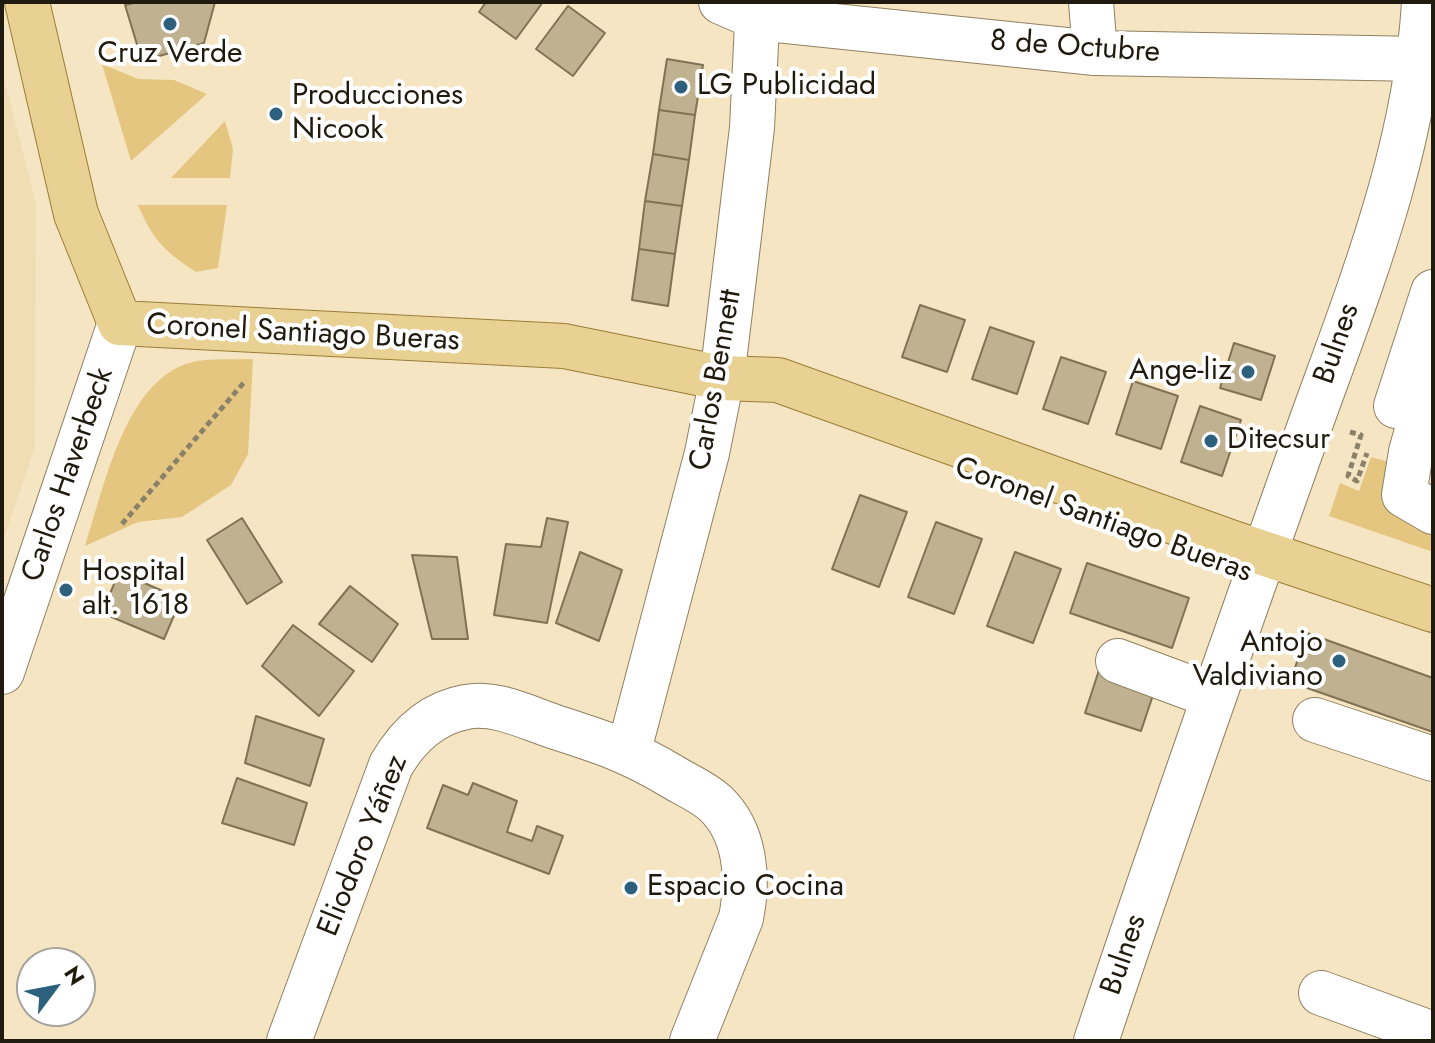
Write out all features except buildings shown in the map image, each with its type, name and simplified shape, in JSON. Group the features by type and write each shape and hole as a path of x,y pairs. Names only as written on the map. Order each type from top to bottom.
{"main road":[{"name":"Coronel Santiago Bueras","path":"27,2 76,214 120,323 564,346 722,378 776,391 1260,565 1433,639"},
{"name":"Coronel Santiago Bueras","path":"1260,565 1433,610"}],"street":[{"path":"1091,2 1095,53"},
{"name":"Bulnes","path":"1096,1041 1212,696 1396,182 1427,58 1424,2"},
{"name":"8 de Octubre","path":"746,7 1095,53 1427,58"},
{"name":"Carlos Bennett","path":"629,750 707,453 722,378 752,128 746,7"},
{"path":"1396,406 1433,292"},
{"name":"Carlos Haverbeck","path":"2,672 120,323"},
{"path":"1433,373 1411,452 1404,495 1433,512"},
{"path":"1118,661 1212,696"},
{"name":"Eliodoro Yáñez","path":"289,1041 391,765 419,729 444,714 483,704 629,750 714,802 731,825 746,873 741,918 692,1041"},
{"path":"1315,720 1433,759"},
{"path":"1321,993 1433,1034"}],"path":[{"path":"122,524 246,380"}],"shaded area":[{"path":"102,64 138,79 174,80 207,94 131,161"},
{"path":"2,71 36,203 35,446 2,544"},
{"path":"225,121 233,149 230,178 171,178"},
{"path":"138,205 227,205 218,268 196,272 176,258 155,236"},
{"path":"253,359 248,454 231,485 182,517 138,522 85,546 119,442 147,394 165,376 186,364"},
{"path":"1371,457 1389,462 1433,526 1433,552 1329,516 1340,483 1359,491"}],"place":[{"name":"Cruz Verde","path":"170,24"},
{"name":"LG Publicidad","path":"681,87"},
{"name":"Producciones Nicook","path":"276,114"},
{"name":"Ange-liz","path":"1248,372"},
{"name":"Ditecsur","path":"1211,441"},
{"name":"Hospital alt. 1618","path":"66,590"},
{"name":"Antojo Valdiviano","path":"1339,661"},
{"name":"Espacio Cocina","path":"631,888"}]}
